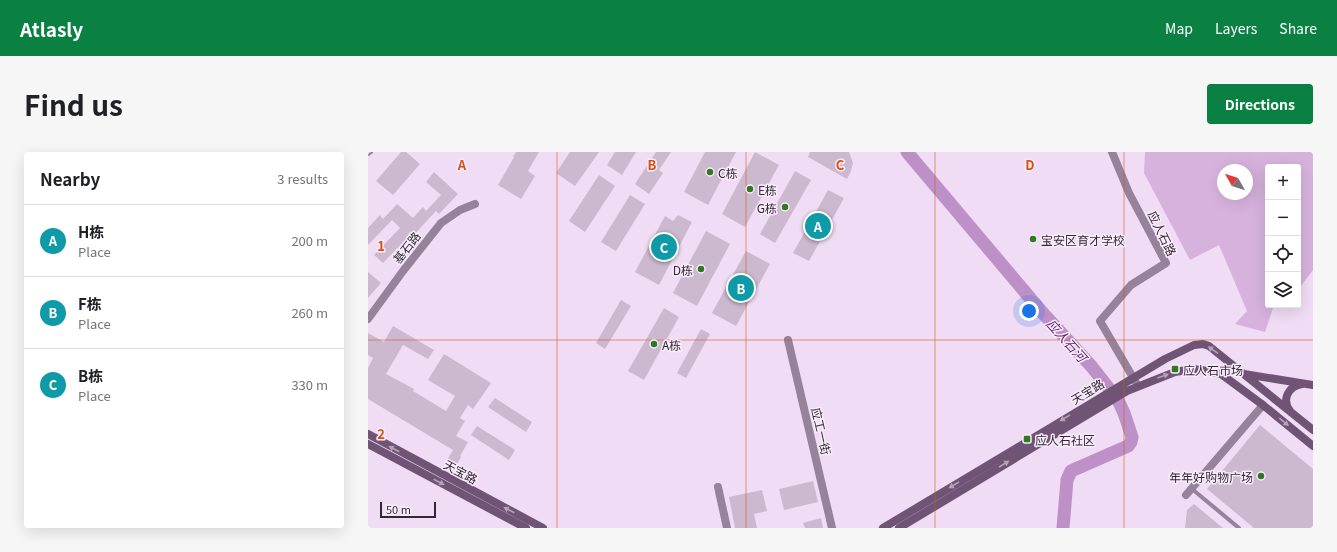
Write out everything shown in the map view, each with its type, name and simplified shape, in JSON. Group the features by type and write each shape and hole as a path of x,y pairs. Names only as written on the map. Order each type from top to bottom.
{"street":[{"name":"应人石路","path":"1112,152 1130,193 1166,263 1131,285 1100,322 1138,386"},
{"name":"基石路","path":"368,319 399,276 441,223 460,210 475,204"},
{"name":"应工一街","path":"788,340 832,528"},
{"name":"天宝路","path":"899,528 1124,387 1133,378 1184,349 1194,345 1203,344 1209,346 1243,374"},
{"name":"天宝路","path":"1124,387 1138,386 1174,372 1193,369 1221,374 1263,405 1313,446"},
{"path":"1243,374 1309,385"},
{"path":"1243,374 1313,430"},
{"path":"1291,413 1286,404 1287,394 1295,386 1309,385"},
{"name":"天宝路","path":"883,528 1101,401"},
{"path":"1189,492 1263,405"},
{"name":"天宝路","path":"368,434 544,528"},
{"name":"天宝路","path":"368,444 526,528"},
{"path":"718,487 727,528"}],"lane":[{"path":"1189,492 1239,528"}],"shaded area":[{"path":"1145,152 1313,152 1313,270 1301,286 1301,164 1265,164 1265,308 1273,308 1265,332 1235,324 1247,311 1219,245 1190,260 1144,173"}],"building":[{"path":"401,152 406,152 420,164 393,195 376,181"},
{"path":"516,152 539,152 528,171 535,176 521,199 498,185"},
{"path":"570,152 599,152 575,186 556,173"},
{"path":"615,152 636,152 622,175 607,165"},
{"path":"656,152 671,152 659,170 663,173 649,194 635,184"},
{"name":"C栋","path":"705,152 736,152 708,205 684,192"},
{"name":"E栋","path":"755,152 779,165 745,227 722,214"},
{"path":"810,152 849,152 853,163 847,179 808,157"},
{"name":"G栋","path":"795,171 811,180 775,243 760,234"},
{"path":"434,172 458,194 439,214 436,211 411,238 409,236 383,263 374,255 400,228 392,220 368,245 368,228 380,215 383,219 397,204 413,218 423,207 426,211 441,195 426,182"},
{"path":"599,175 615,186 585,232 569,221"},
{"path":"828,190 844,198 809,261 793,253"},
{"path":"630,195 645,204 616,251 601,242"},
{"path":"678,215 692,222 659,285 635,272 665,216 673,221"},
{"name":"D栋","path":"706,231 730,244 697,306 673,293"},
{"path":"746,251 770,264 736,326 712,313"},
{"path":"368,272 381,283 368,298"},
{"path":"621,300 631,306 605,349 596,343"},
{"name":"A栋","path":"664,308 679,317 644,380 628,371"},
{"path":"393,326 434,350 428,359 403,345 386,374 414,389 413,391 446,411 455,396 428,380 444,354 491,383 473,409 468,405 460,418 465,421 456,436 468,442 456,466 447,460 453,450 368,399 368,368 373,358 368,355 368,333 384,342"},
{"path":"701,329 710,334 686,378 677,373"},
{"path":"495,398 532,422 526,432 488,407"},
{"name":"年年好购物广场","path":"1260,425 1313,469 1313,528 1254,528 1207,489"},
{"path":"477,426 515,450 509,460 471,435"},
{"path":"813,481 818,502 784,510 779,489"},
{"path":"762,490 767,511 754,514 757,528 735,528 729,497"},
{"path":"1194,504 1223,528 1185,528 1187,510"},
{"path":"821,518 823,528 805,528 803,523"}],"waterway":[{"name":"应人石河","path":"907,152 1041,311 1092,367 1118,400 1124,413 1132,437 1131,442 1128,446 1071,471 1067,480 1063,528"}],"place":[{"name":"C栋","path":"710,172"},
{"name":"E栋","path":"750,189"},
{"name":"G栋","path":"785,207"},
{"name":"H栋","path":"818,226"},
{"name":"宝安区育才学校","path":"1033,239"},
{"name":"B栋","path":"664,247"},
{"name":"D栋","path":"701,269"},
{"name":"F栋","path":"741,288"},
{"name":"A栋","path":"654,344"},
{"name":"应人石市场","path":"1175,369"},
{"name":"应人石社区","path":"1027,439"},
{"name":"年年好购物广场","path":"1261,476"}]}
